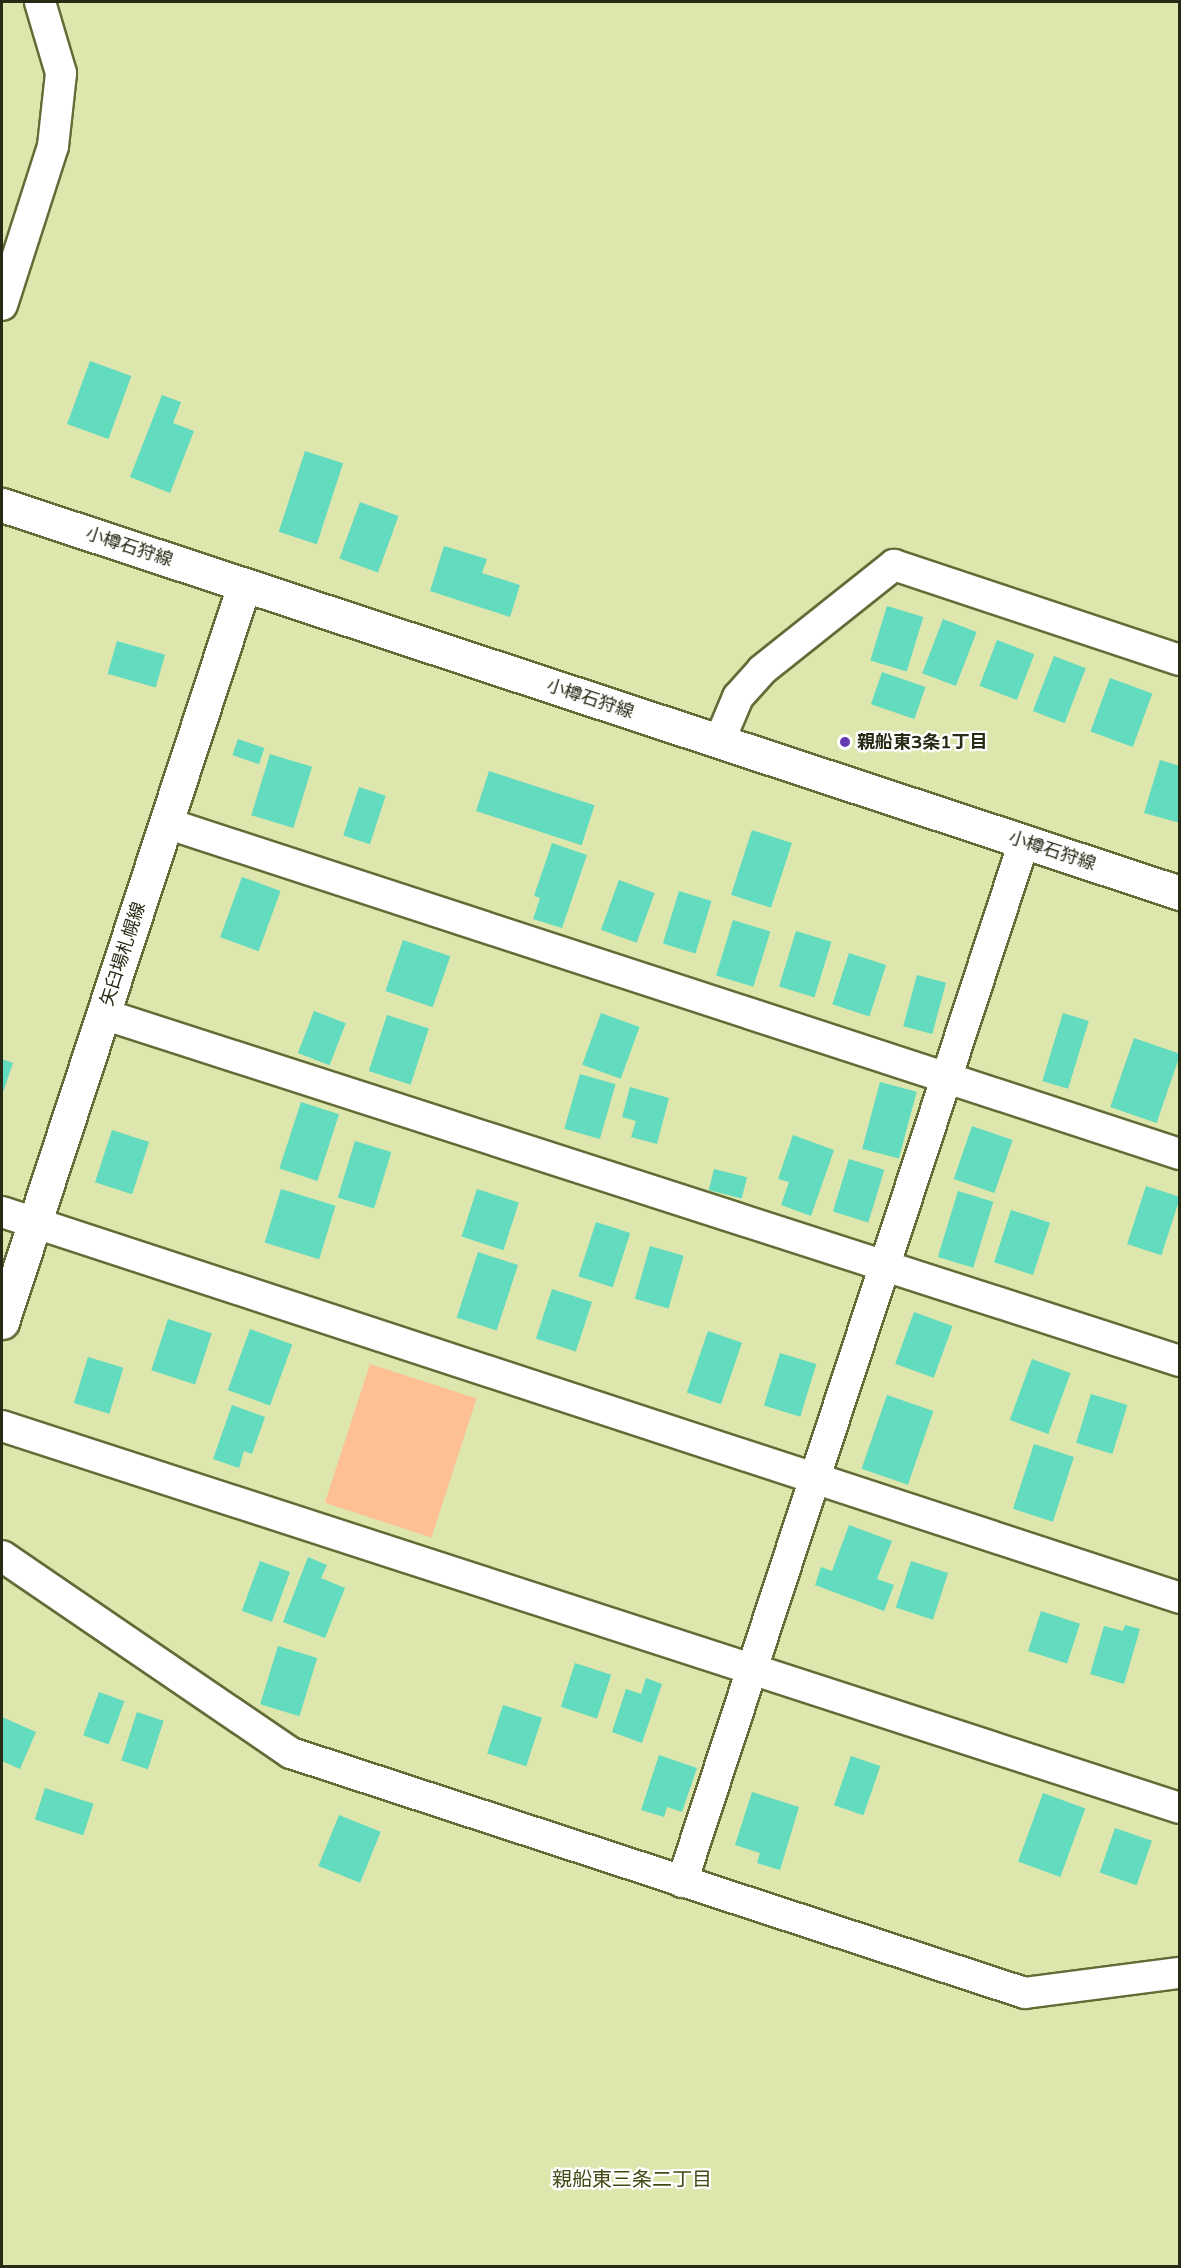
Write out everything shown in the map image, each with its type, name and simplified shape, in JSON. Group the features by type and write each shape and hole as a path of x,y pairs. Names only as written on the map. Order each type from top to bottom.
{"main road":[{"name":"小樽石狩線","path":"2,505 1179,893"},
{"name":"矢臼場札幌線","path":"2,1322 244,585"}],"street":[{"path":"2,305 53,146 61,73 40,2"},
{"path":"719,742 738,698 762,670 894,565 1179,660"},
{"path":"166,823 1179,1154"},
{"path":"682,1882 1024,842"},
{"path":"103,1014 1179,1360"},
{"path":"2,1212 1179,1598"},
{"path":"2,1426 1179,1808"},
{"path":"2,1556 291,1753 1025,1993 1179,1973"}],"shaded area":[{"path":"370,1364 477,1399 431,1537 325,1503"}],"building":[{"path":"90,361 131,376 108,439 67,424"},
{"path":"162,395 181,402 173,423 194,431 170,493 130,477"},
{"path":"305,451 343,463 317,544 279,532"},
{"path":"360,502 399,516 378,572 339,558"},
{"path":"444,546 487,559 482,573 520,585 510,617 430,591"},
{"path":"887,606 923,617 907,672 870,661"},
{"path":"943,619 977,632 956,686 922,673"},
{"path":"997,640 1034,654 1017,700 979,686"},
{"path":"117,641 165,655 156,687 108,674"},
{"path":"1054,656 1086,668 1065,723 1033,711"},
{"path":"882,672 925,687 914,719 871,704"},
{"path":"1110,678 1152,693 1133,747 1091,732"},
{"path":"238,739 264,748 259,764 232,755"},
{"path":"270,754 312,767 293,828 251,815"},
{"path":"1160,760 1180,766 1180,823 1144,813"},
{"path":"489,771 595,805 582,845 476,811"},
{"path":"359,787 386,796 370,844 343,836"},
{"path":"752,830 792,843 771,908 731,895"},
{"path":"552,843 587,855 562,928 533,919 540,898 534,896"},
{"path":"242,877 281,891 259,951 220,937"},
{"path":"619,880 655,893 637,943 601,930"},
{"path":"679,891 712,901 695,954 663,944"},
{"path":"733,920 770,931 753,987 716,975"},
{"path":"796,931 831,942 814,997 779,986"},
{"path":"403,940 450,956 433,1007 385,991"},
{"path":"849,953 886,965 869,1016 832,1004"},
{"path":"917,975 946,983 932,1034 903,1026"},
{"path":"314,1011 346,1023 330,1065 298,1053"},
{"path":"601,1013 640,1027 621,1079 582,1065"},
{"path":"1063,1013 1089,1021 1068,1089 1042,1081"},
{"path":"387,1015 429,1029 411,1085 369,1071"},
{"path":"1134,1038 1180,1054 1157,1123 1110,1107"},
{"path":"2,1059 13,1063 2,1095"},
{"path":"580,1074 616,1084 600,1139 564,1129"},
{"path":"880,1082 917,1092 899,1158 862,1149"},
{"path":"630,1087 669,1098 657,1144 631,1137 636,1121 622,1117"},
{"path":"301,1102 339,1114 317,1181 279,1169"},
{"path":"972,1126 1013,1140 994,1193 954,1179"},
{"path":"112,1130 149,1142 132,1194 95,1182"},
{"path":"793,1135 834,1150 811,1216 781,1205 789,1182 778,1179"},
{"path":"355,1141 391,1152 374,1209 338,1197"},
{"path":"849,1159 884,1170 868,1222 833,1212"},
{"path":"714,1169 747,1177 742,1199 709,1190"},
{"path":"1146,1186 1180,1197 1161,1255 1127,1244"},
{"path":"281,1189 336,1206 319,1259 265,1243"},
{"path":"477,1189 519,1203 503,1250 462,1237"},
{"path":"958,1191 993,1202 973,1268 938,1257"},
{"path":"1011,1210 1050,1223 1033,1275 994,1262"},
{"path":"596,1222 630,1233 613,1287 578,1276"},
{"path":"650,1246 684,1256 668,1309 635,1299"},
{"path":"478,1252 518,1265 497,1331 457,1318"},
{"path":"552,1289 592,1302 576,1351 536,1338"},
{"path":"914,1312 953,1326 934,1378 895,1364"},
{"path":"168,1319 212,1333 195,1385 151,1370"},
{"path":"250,1329 292,1344 270,1405 228,1390"},
{"path":"708,1331 742,1343 721,1404 687,1392"},
{"path":"780,1353 816,1364 800,1417 764,1406"},
{"path":"88,1357 123,1368 109,1414 74,1403"},
{"path":"1032,1359 1071,1373 1048,1434 1010,1420"},
{"path":"1091,1394 1127,1405 1112,1454 1076,1443"},
{"path":"887,1395 933,1411 908,1485 862,1469"},
{"path":"232,1405 265,1417 252,1454 244,1451 239,1468 213,1459"},
{"path":"1034,1444 1074,1457 1053,1522 1013,1509"},
{"path":"849,1525 892,1541 877,1579 894,1585 884,1611 815,1585 821,1567 832,1571"},
{"path":"308,1557 327,1565 321,1578 345,1588 325,1638 283,1622"},
{"path":"260,1561 290,1572 272,1622 242,1611"},
{"path":"911,1561 948,1573 933,1620 896,1608"},
{"path":"1041,1611 1080,1624 1067,1664 1028,1651"},
{"path":"1125,1625 1140,1629 1124,1684 1090,1674 1104,1626 1123,1631"},
{"path":"278,1646 317,1658 299,1716 260,1704"},
{"path":"575,1663 611,1675 597,1718 561,1707"},
{"path":"646,1678 662,1684 642,1743 612,1732 626,1689 641,1694"},
{"path":"99,1692 124,1701 109,1744 83,1735"},
{"path":"503,1705 542,1718 526,1766 487,1754"},
{"path":"137,1712 164,1721 148,1769 121,1761"},
{"path":"2,1717 36,1732 20,1769 2,1761"},
{"path":"659,1755 697,1768 682,1812 667,1807 664,1817 641,1810"},
{"path":"851,1756 880,1766 863,1815 834,1805"},
{"path":"45,1788 94,1804 83,1835 35,1819"},
{"path":"752,1792 799,1807 780,1870 757,1863 760,1853 735,1845"},
{"path":"1043,1793 1085,1808 1060,1877 1018,1862"},
{"path":"339,1815 381,1832 360,1883 318,1866"},
{"path":"1115,1828 1152,1841 1137,1885 1100,1872"}],"place":[{"name":"親船東3条1丁目","path":"845,742"}],"district":[{"name":"親船東三条二丁目","path":"632,2180"}]}
